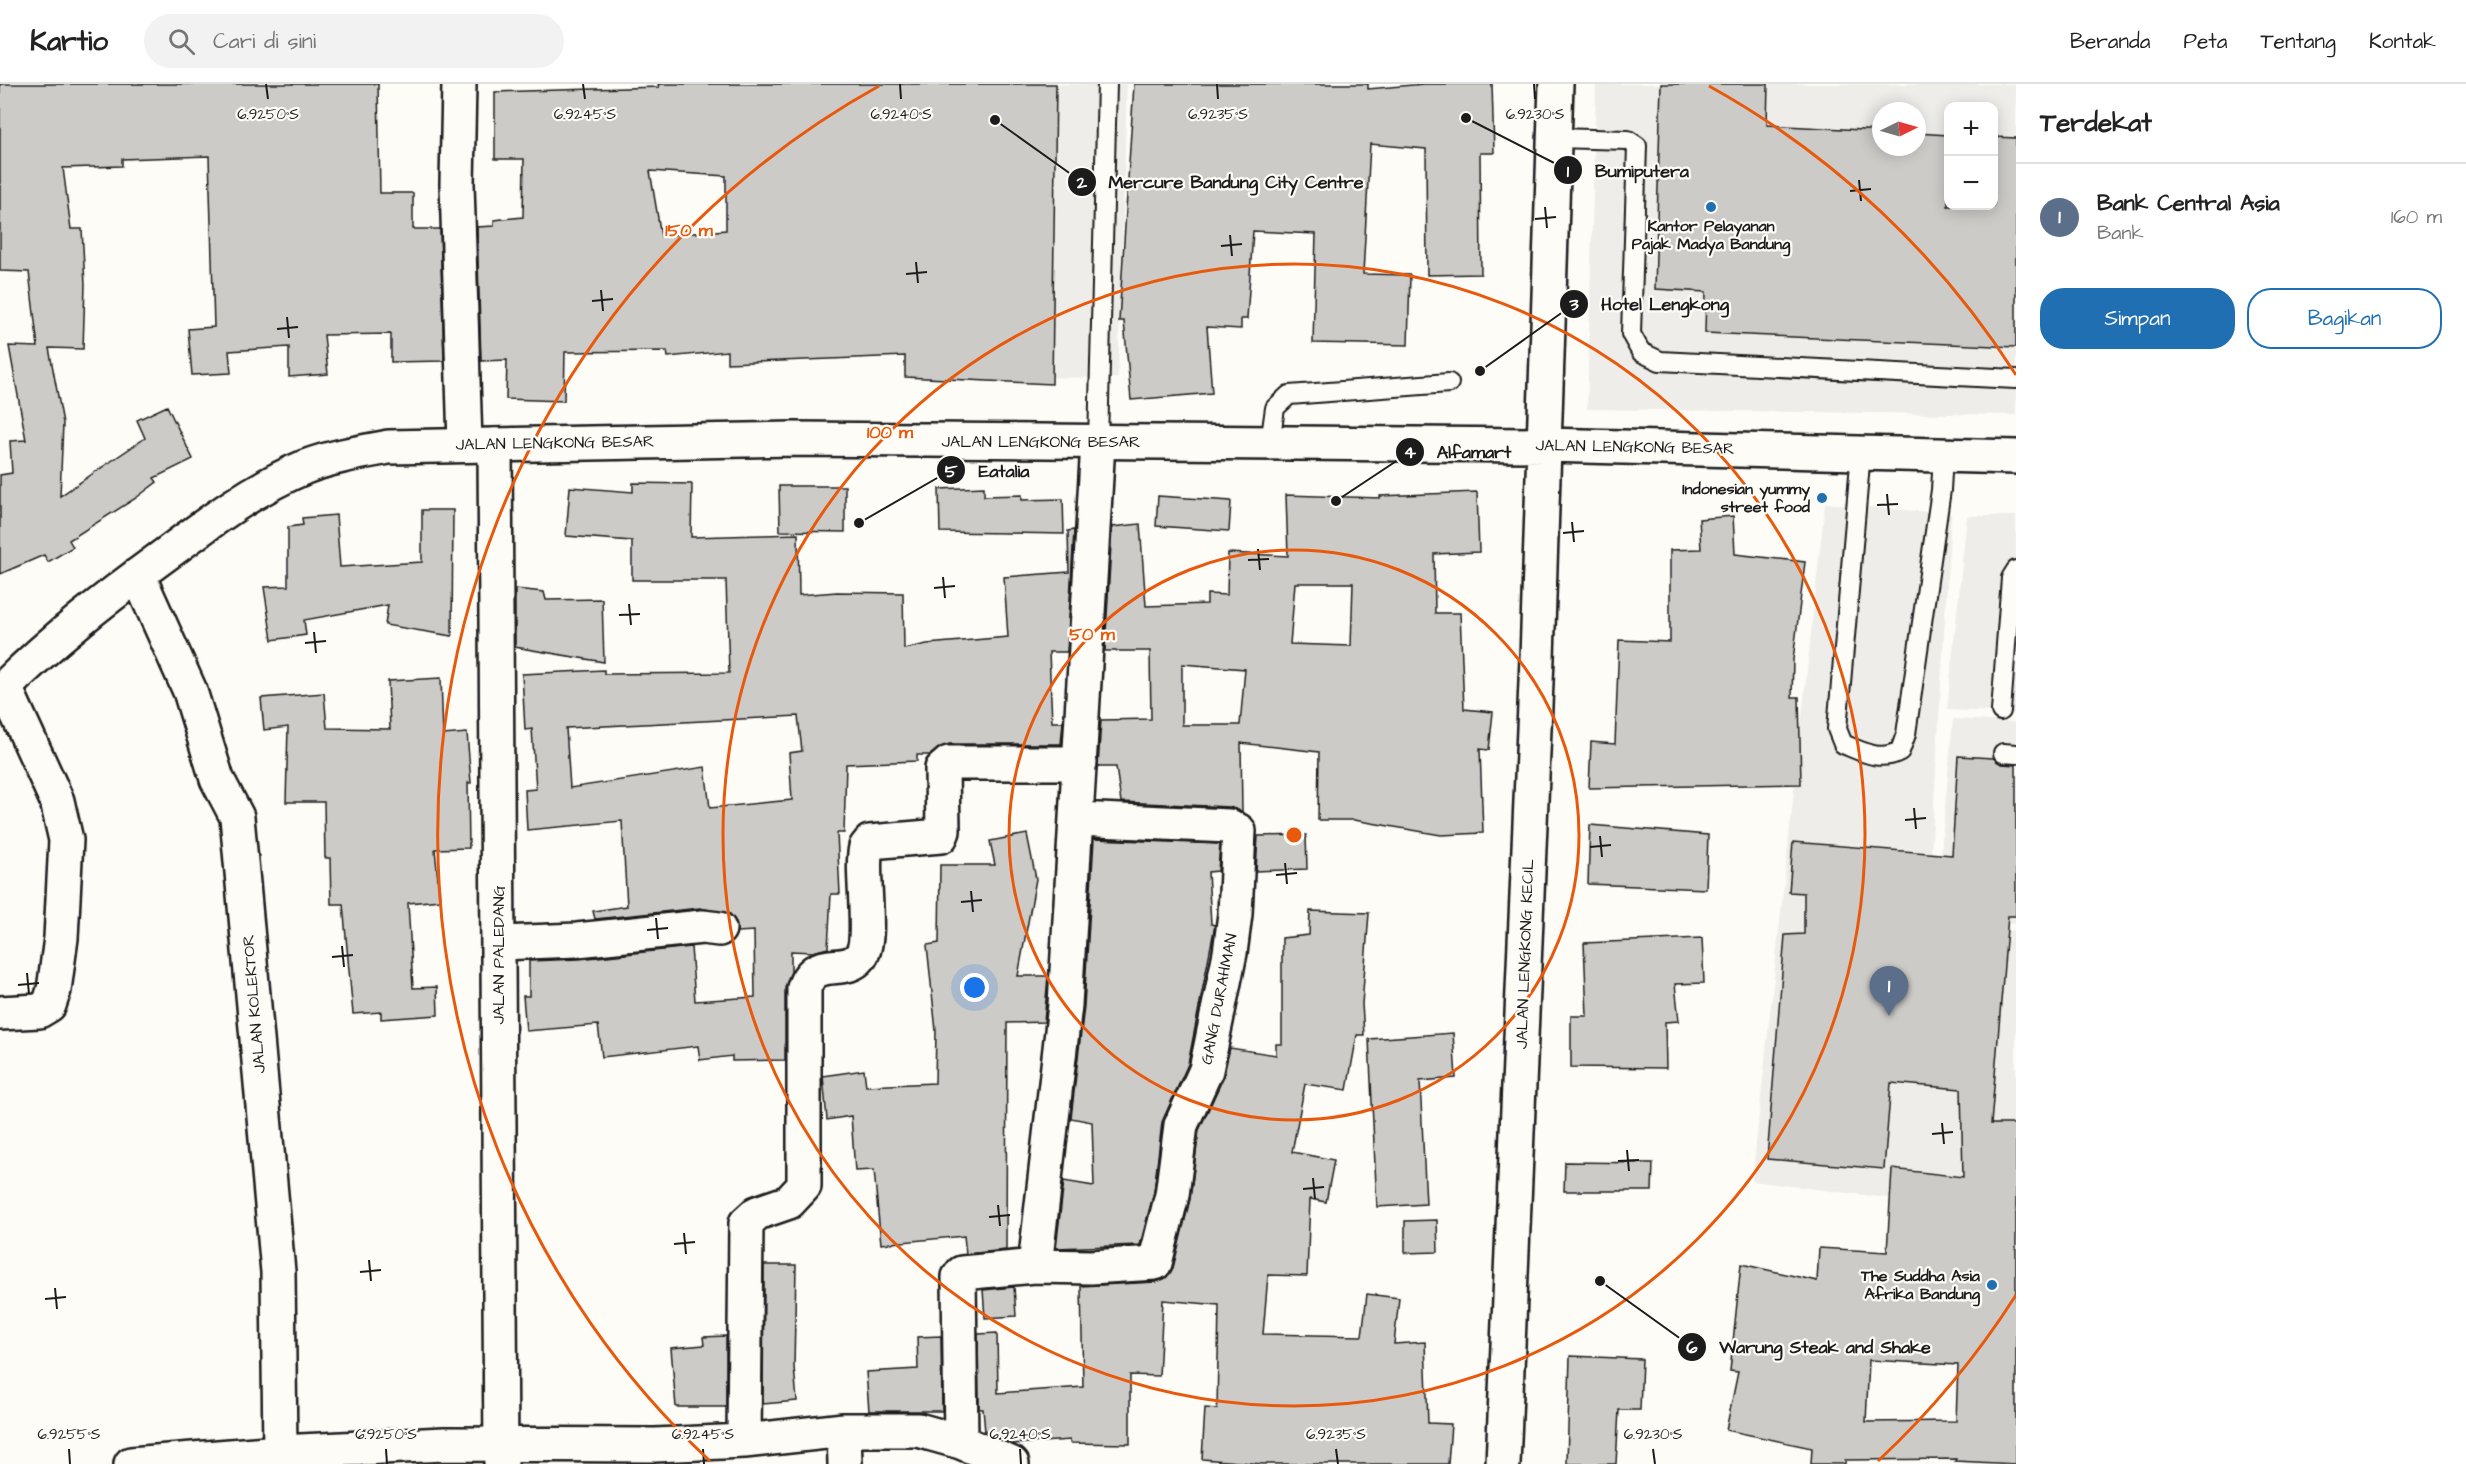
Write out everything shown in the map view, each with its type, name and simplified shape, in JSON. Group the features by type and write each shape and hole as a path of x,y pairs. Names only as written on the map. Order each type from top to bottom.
{"street":[{"name":"JALAN PALEDANG","path":"459,84 457,184 480,445 499,943 501,1454"},
{"name":"JALAN LENGKONG KECIL","path":"1503,1464 1545,445 1556,84"},
{"name":"JALAN LENGKONG BESAR","path":"2,689 59,637 138,575 259,489 306,467 352,454 389,447 792,440 1545,445 2016,457"},
{"path":"961,1442 960,1277 972,1272 1035,1260 1065,1005 1098,442"},
{"name":"JALAN KOLEKTOR","path":"138,575 190,691 217,779 237,818 278,1272 280,1452"},
{"path":"0,1013 39,1011 49,1005 54,990 61,938 66,840 57,801 2,689"},
{"path":"744,1441 746,1223 757,1213 789,1202 804,1186 804,988 807,979 818,969 855,962 863,953 866,936 866,847 870,842 940,836 943,831 942,769 949,763 1080,763"},
{"name":"GANG DURAHMAN","path":"1035,1260 1091,1267 1155,1263 1172,1195 1181,1125 1206,1070 1235,914 1239,831 1234,827 1077,819"},
{"path":"499,943 577,940 702,927 719,928"},
{"path":"131,1464 280,1452 444,1444 501,1454 744,1441 844,1430 918,1430 961,1442 1012,1464"},
{"path":"844,1430 845,1464"}],"lane":[{"path":"1098,442 1107,84"},
{"path":"1555,138 1628,140 1637,146 1630,334 1641,352 1660,361 2016,379"},
{"path":"1270,443 1275,408 1289,395 1449,383"},
{"path":"1861,452 1837,729 1843,744 1874,757 1889,757 1900,751 1906,734 1941,490 1943,455"},
{"path":"2001,711 2011,578 2016,570"}],"shaded area":[{"path":"909,84 1127,84 1118,378 907,376"},
{"path":"1596,84 2016,84 2016,415 1587,409"},
{"path":"1825,503 1951,514 1927,924 2016,931 2016,1214 1752,1181"},
{"path":"1967,516 2016,516 2016,713 1947,710"},
{"path":"1953,719 2016,722 2016,924 1935,919"}],"building":[{"path":"0,84 378,84 380,193 413,193 413,229 440,229 444,361 391,362 391,334 324,335 328,374 289,377 289,347 229,351 231,373 192,375 188,329 214,327 209,156 122,159 122,166 63,168 71,229 82,229 85,285 83,349 49,348 63,423 60,496 145,438 137,420 167,406 193,459 154,478 157,482 136,498 69,540 73,547 48,562 44,555 0,574 0,475 12,473 10,441 26,440 9,346 38,347 29,272 0,271"},
{"path":"658,84 1056,84 1052,384 905,377 905,356 727,363 727,351 668,357 667,351 565,352 564,401 506,399 507,360 481,361 477,227 494,226 494,220 523,217 524,159 495,159 495,92 659,87","holes":["650,171 726,176 726,230 661,236"]},
{"path":"1134,84 1368,84 1368,89 1424,84 1492,84 1494,153 1480,153 1481,274 1427,275 1426,149 1370,144 1363,274 1410,275 1408,345 1313,343 1316,234 1253,231 1247,319 1241,319 1241,329 1207,327 1212,393 1131,400 1124,321 1119,321"},
{"path":"1661,84 1768,84 1767,125 1872,131 1872,156 1926,156 1926,134 1944,135 1944,210 1998,210 1998,137 2016,138 2016,347 1705,333 1706,292 1655,289"},
{"path":"633,483 692,484 691,537 798,534 799,595 837,592 903,593 904,649 927,644 1008,637 1004,577 1069,572 1068,531 1074,530 1067,652 1049,652 1052,722 1063,722 1061,744 949,744 930,755 917,755 917,761 846,764 844,833 837,833 840,894 831,894 828,948 813,952 791,951 791,972 785,988 785,1060 732,1061 732,1056 700,1060 698,1046 602,1057 598,1025 526,1031 523,996 529,996 529,961 579,959 691,947 695,1001 755,997 754,931 737,932 736,922 730,914 700,908 595,919 593,911 627,906 622,821 527,830 525,790 536,789 532,729 525,730 522,674 604,670 604,674 729,673 726,580 632,580 632,541 566,536 570,487 633,492","holes":["798,716 802,751 789,753 792,800 710,808 705,767 570,788 566,728"]},
{"path":"779,486 845,486 845,532 780,531"},
{"path":"984,487 984,496 1022,495 1022,500 1063,499 1064,534 940,532 939,489"},
{"path":"1477,492 1479,552 1434,554 1435,613 1460,613 1464,709 1493,712 1489,750 1480,749 1483,833 1441,835 1354,820 1318,820 1319,752 1241,743 1242,812 1230,807 1121,802 1116,767 1098,767 1101,720 1151,719 1150,651 1105,651 1112,527 1140,524 1146,606 1207,604 1207,594 1227,595 1228,553 1288,556 1286,495 1380,498 1380,496","holes":["1295,583 1353,583 1351,646 1290,644","1182,664 1245,669 1240,725 1182,725"]},
{"path":"1158,496 1231,501 1229,531 1156,526"},
{"path":"422,510 453,510 452,636 385,625 388,605 304,620 306,635 272,640 264,587 288,586 288,527 303,525 302,518 336,515 340,567 422,562"},
{"path":"1733,516 1735,554 1805,562 1793,660 1792,697 1799,697 1801,784 1589,788 1591,742 1615,744 1619,640 1670,642 1670,550 1701,549 1699,519"},
{"path":"515,589 544,592 546,600 602,599 604,662 515,647"},
{"path":"441,678 443,735 467,733 471,783 468,783 469,848 435,849 440,900 408,903 413,988 437,987 438,1015 381,1019 381,1012 353,1014 343,904 331,904 330,858 325,858 324,802 286,802 288,727 264,730 261,698 324,693 327,728 390,729 388,681"},
{"path":"1958,756 1993,758 2002,764 2016,765 2016,916 2008,916 1991,1124 2016,1124 2016,1464 1955,1461 1956,1459 1845,1460 1845,1464 1811,1464 1812,1448 1726,1430 1738,1372 1730,1371 1741,1264 1817,1281 1819,1248 1887,1252 1892,1169 1963,1177 1961,1089 1891,1083 1884,1169 1767,1159 1785,935 1804,934 1804,893 1789,892 1793,842 1952,855","holes":["1869,1360 1958,1365 1956,1421 1866,1422"]},
{"path":"1590,825 1708,835 1706,889 1588,884"},
{"path":"1027,834 1036,879 1018,976 1048,976 1044,1022 1007,1023 1006,1250 966,1254 964,1236 881,1244 874,1170 855,1171 851,1116 827,1120 823,1076 864,1070 866,1086 935,1083 936,1031 927,945 939,943 940,865 995,865 990,841"},
{"path":"1306,835 1307,869 1256,871 1258,836"},
{"path":"1094,839 1220,844 1218,871 1208,872 1211,924 1215,925 1188,1064 1162,1122 1154,1192 1140,1245 1056,1248 1064,1181 1094,1186 1092,1122 1071,1118 1084,1006"},
{"path":"1310,911 1369,913 1362,1004 1364,1035 1357,1035 1347,1090 1305,1084 1292,1152 1334,1160 1326,1202 1310,1199 1307,1276 1268,1275 1263,1334 1362,1336 1367,1294 1399,1298 1394,1344 1425,1342 1428,1423 1451,1424 1448,1464 1263,1464 1202,1459 1205,1408 1217,1409 1219,1305 1163,1300 1159,1376 1130,1375 1130,1444 1070,1443 1070,1440 1013,1444 985,1432 983,1409 979,1409 978,1334 997,1333 998,1393 1083,1387 1081,1286 1156,1282 1166,1278 1173,1268 1190,1199 1199,1130 1223,1078 1230,1048 1276,1055 1276,1044 1282,1044 1282,938 1309,935"},
{"path":"1702,938 1704,983 1675,984 1679,1021 1665,1022 1666,1068 1571,1067 1571,1016 1587,1016 1584,943"},
{"path":"1453,1033 1456,1078 1420,1081 1426,1204 1377,1207 1369,1039"},
{"path":"1565,1162 1653,1163 1652,1191 1564,1191"},
{"path":"1437,1220 1438,1252 1405,1253 1405,1221"},
{"path":"764,1265 796,1265 794,1367 797,1401 763,1404"},
{"path":"1014,1287 1016,1316 985,1318 983,1290"},
{"path":"726,1336 726,1407 676,1407 671,1348 704,1345 703,1337"},
{"path":"941,1336 942,1411 869,1411 866,1372 918,1369 917,1337"},
{"path":"1570,1356 1642,1359 1640,1410 1619,1410 1616,1464 1567,1464"}],"place":[{"name":"Bumiputera","path":"1466,118"},
{"name":"Mercure Bandung City Centre","path":"995,120"},
{"name":"Kantor Pelayanan Pajak Madya Bandung","path":"1711,207"},
{"name":"Hotel Lengkong","path":"1480,371"},
{"name":"Indonesian yummy street food","path":"1822,498"},
{"name":"Alfamart","path":"1336,501"},
{"name":"Eatalia","path":"859,523"},
{"name":"Bank Central Asia","path":"1889,1016"},
{"name":"Warung Steak and Shake","path":"1600,1281"},
{"name":"The Suddha Asia Afrika Bandung","path":"1992,1285"}]}
